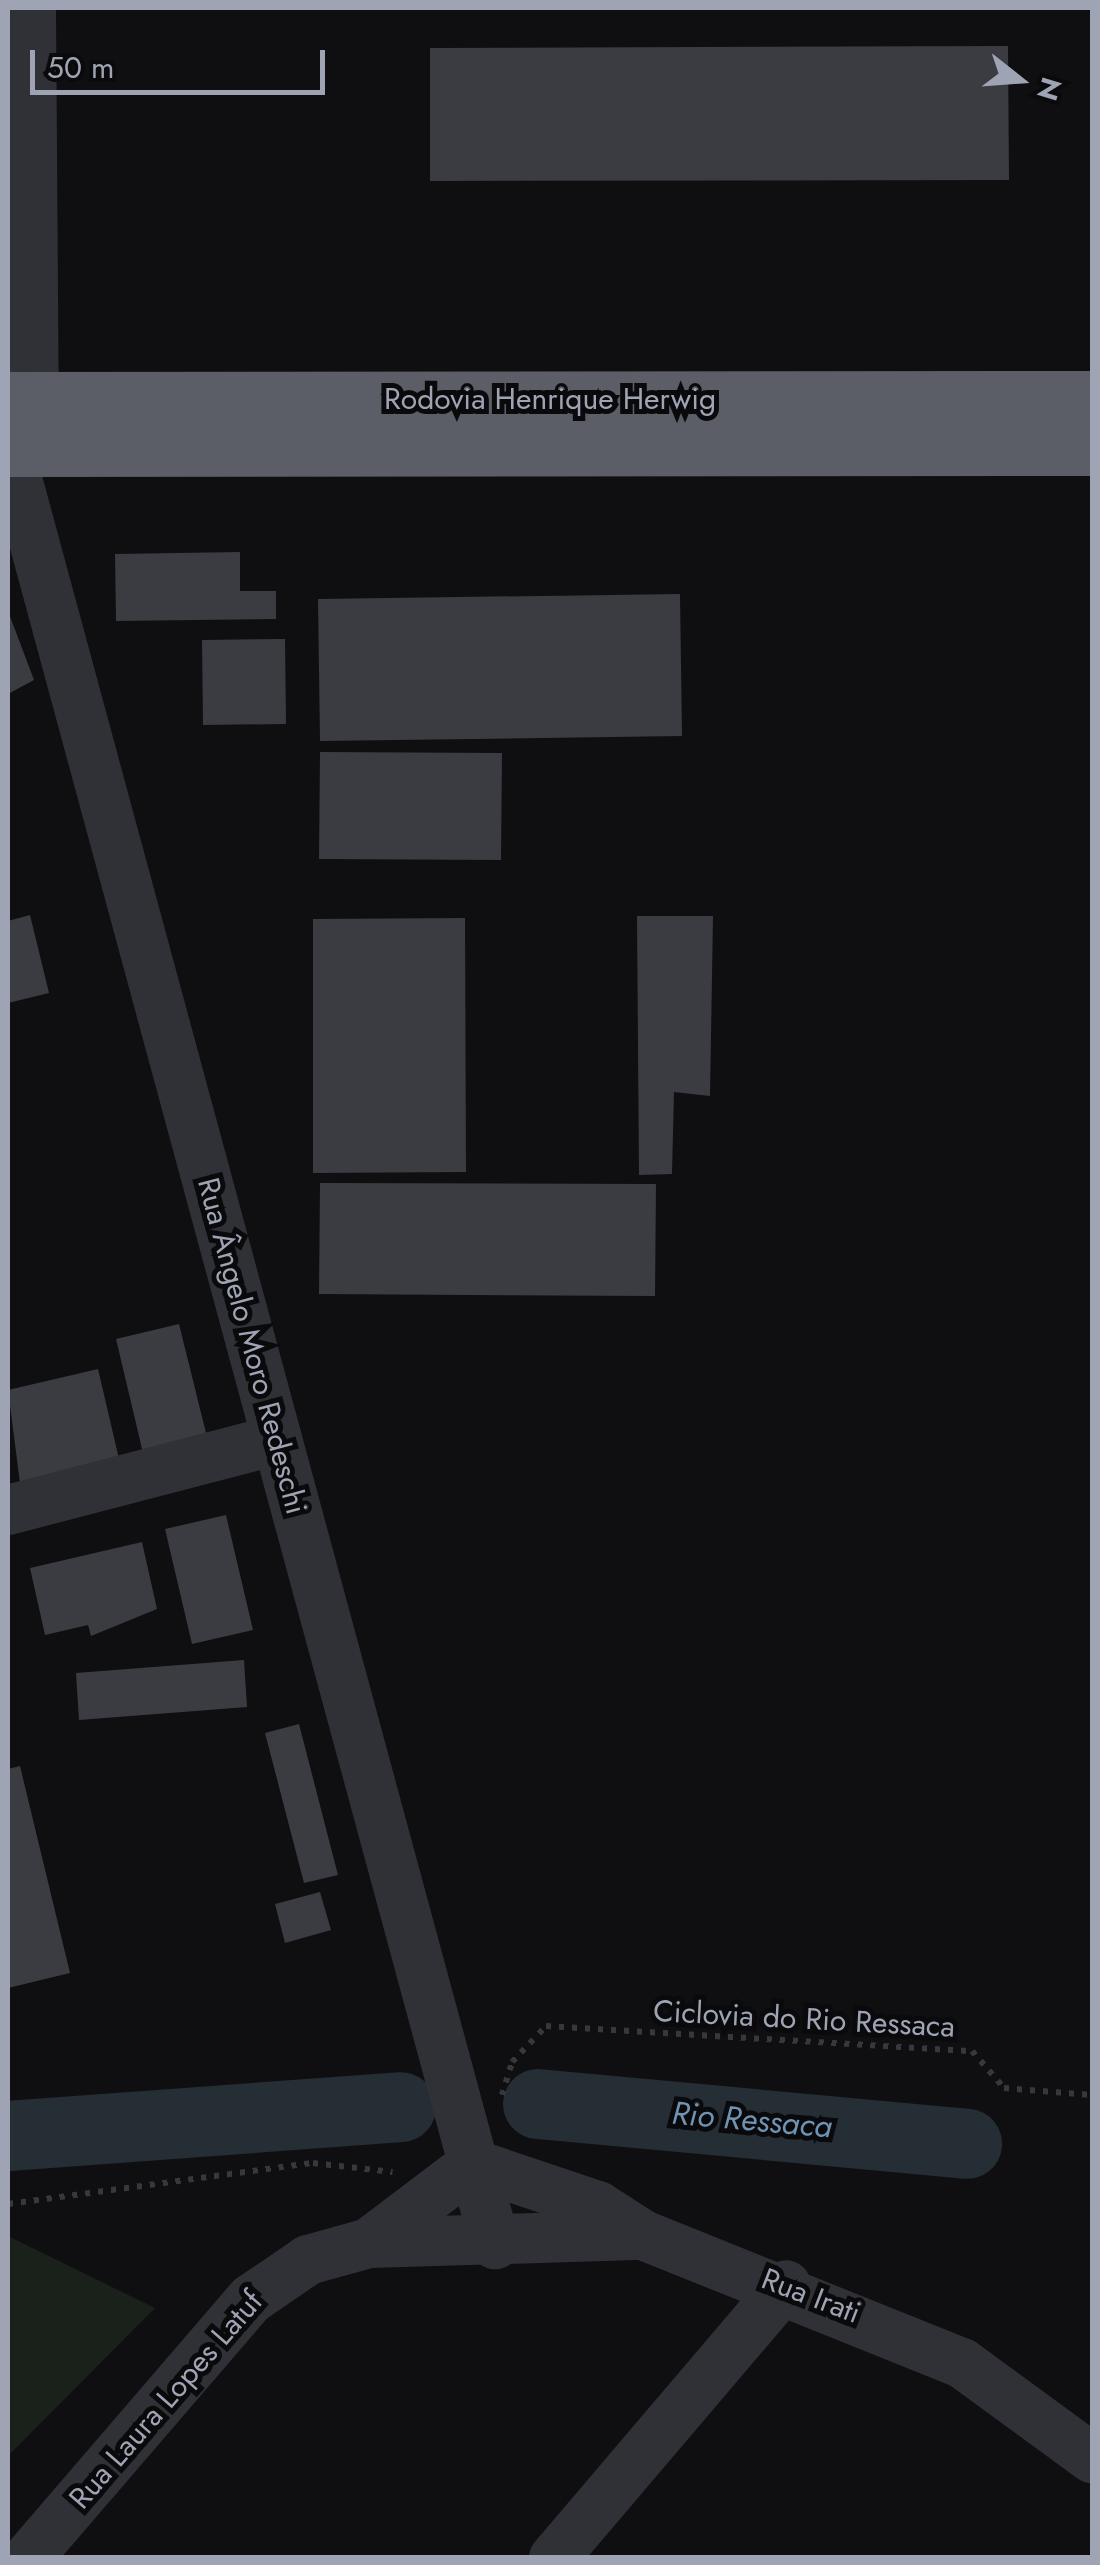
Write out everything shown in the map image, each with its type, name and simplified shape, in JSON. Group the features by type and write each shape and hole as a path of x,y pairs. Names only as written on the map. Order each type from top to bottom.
{"highway":[{"name":"Rodovia Henrique Herwig","path":"15,424 1092,398"},
{"name":"Rodovia Henrique Herwig","path":"15,424 1092,448"}],"street":[{"name":"Rua Ângelo Moro Redeschi","path":"31,8 15,424 277,1440 495,2244"},
{"path":"8,1510 277,1440"},
{"path":"370,2243 474,2164 598,2206 643,2235"},
{"name":"Rua Irati","path":"495,2244 643,2235 786,2285 962,2362 1092,2458"},
{"name":"Rua Laura Lopes Latuf","path":"28,2558 251,2299 308,2260 370,2243 495,2244"},
{"path":"554,2558 786,2285"}],"path":[{"name":"Ciclovia do Rio Ressaca","path":"512,2062 546,2026 972,2051 1004,2088 1092,2095"},
{"path":"8,2204 313,2164 399,2174"}],"shaded area":[{"path":"8,2236 155,2308 8,2456"}],"building":[{"path":"1008,46 1009,180 430,181 430,48"},
{"path":"240,552 240,591 276,591 276,619 116,621 115,554"},
{"path":"680,594 682,736 320,741 318,599"},
{"path":"8,611 34,680 8,694"},
{"path":"285,639 286,724 203,725 202,640"},
{"path":"320,752 502,753 501,860 319,859"},
{"path":"30,915 49,993 8,1003 8,921"},
{"path":"637,916 713,916 710,1096 674,1092 672,1174 639,1175"},
{"path":"465,918 466,1172 313,1173 313,919"},
{"path":"320,1183 656,1184 655,1296 319,1294"},
{"path":"179,1324 207,1437 143,1453 116,1339"},
{"path":"98,1369 119,1459 20,1483 8,1390"},
{"path":"226,1515 253,1630 192,1644 165,1529"},
{"path":"142,1542 157,1609 91,1636 88,1625 45,1635 30,1568"},
{"path":"244,1660 247,1707 79,1720 76,1673"},
{"path":"299,1724 338,1875 304,1883 265,1733"},
{"path":"20,1766 70,1973 8,1988 8,1769"},
{"path":"320,1892 331,1930 285,1943 275,1904"}],"waterway":[{"name":"Rio Ressaca","path":"538,2104 967,2144"},
{"name":"Rio Ressaca","path":"8,2136 401,2107"}]}
